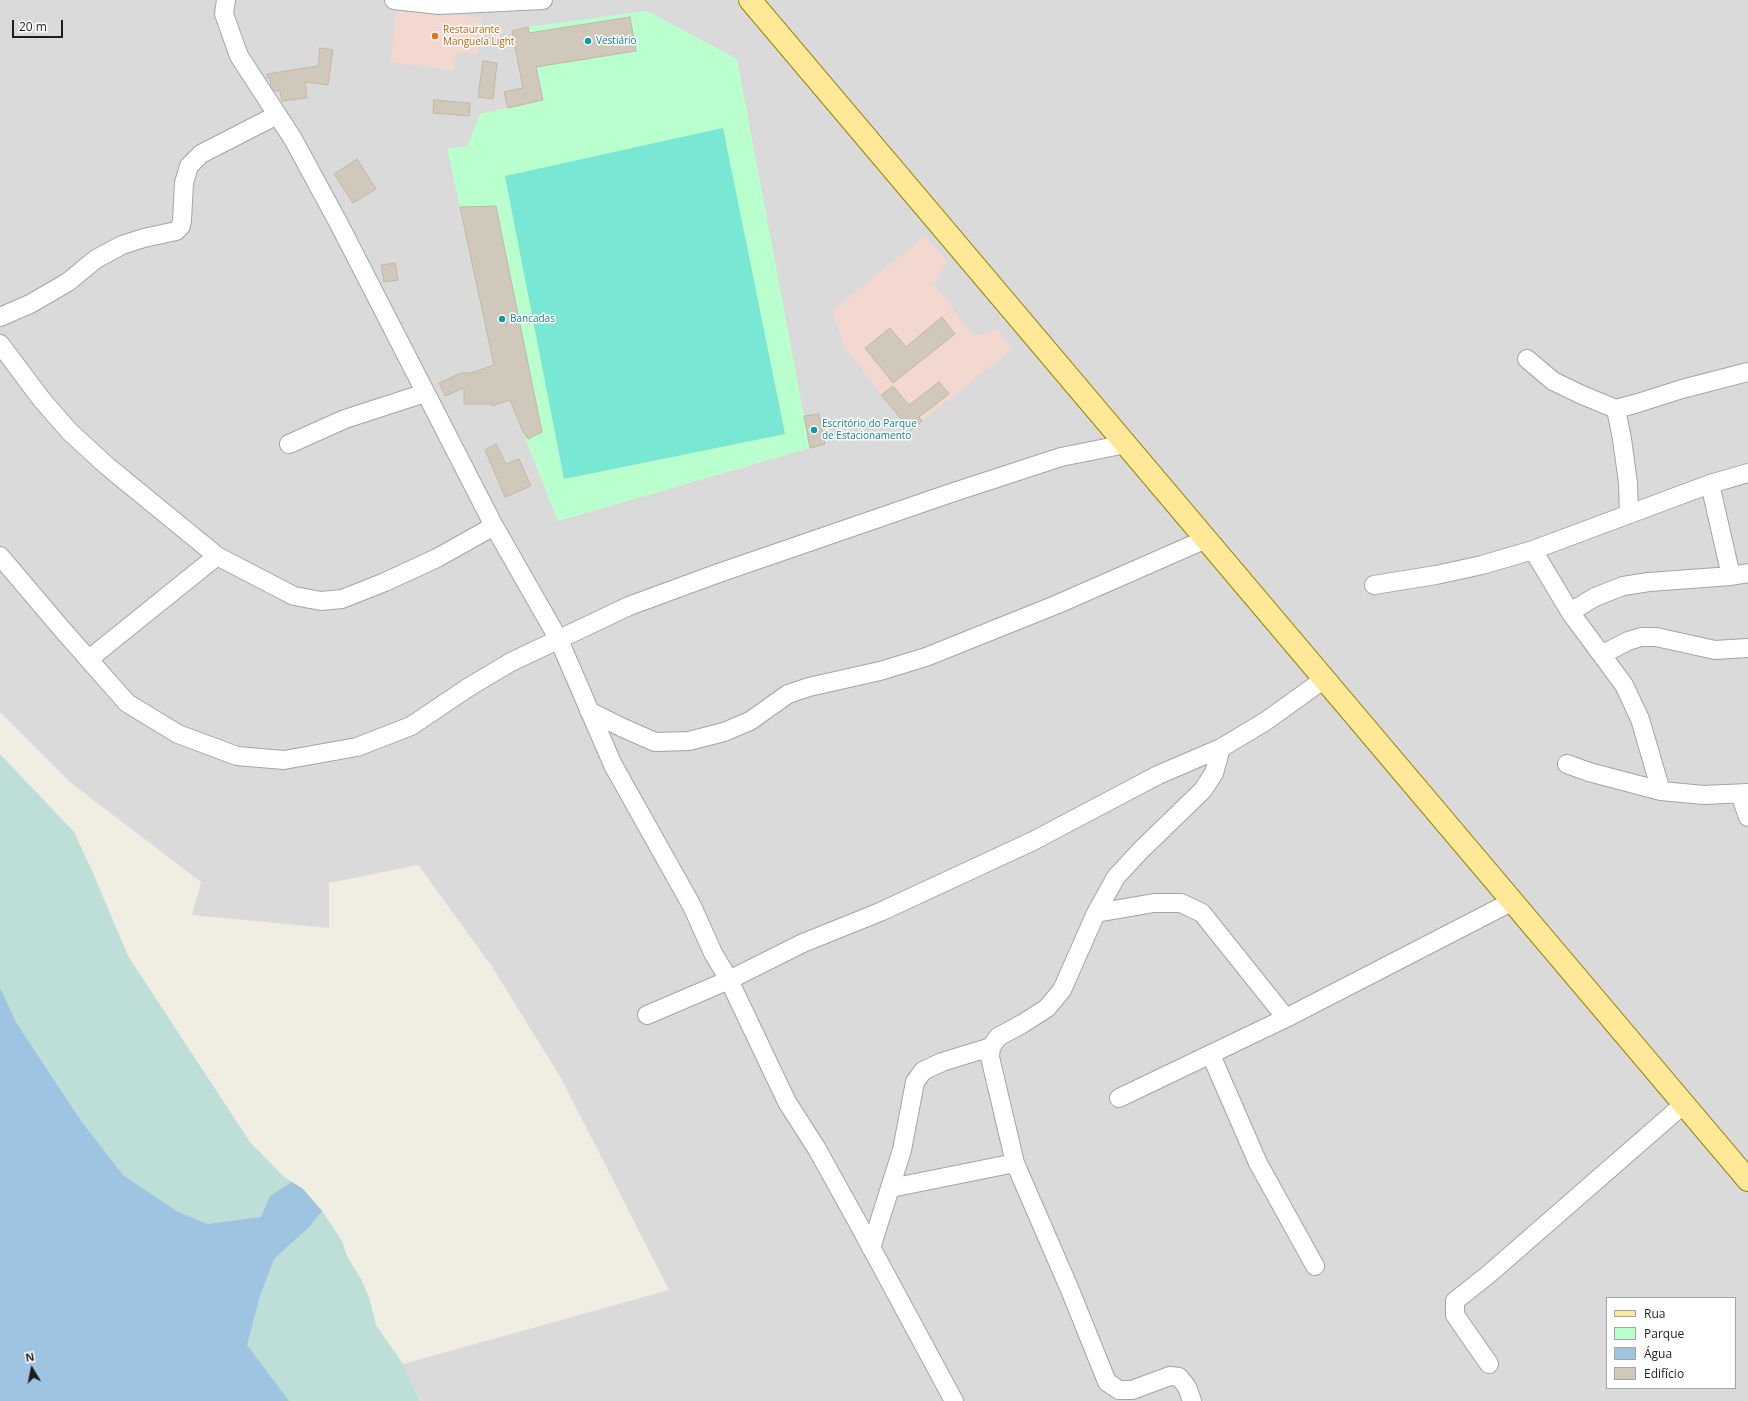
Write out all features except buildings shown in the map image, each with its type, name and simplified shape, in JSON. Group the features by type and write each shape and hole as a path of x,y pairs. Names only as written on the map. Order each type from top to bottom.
{"main road":[{"path":"750,0 1126,444 1323,680 1513,901 1748,1180"}],"street":[{"path":"226,0 224,14 239,56 293,139 339,224 494,526 559,640 613,765 686,894 713,953 729,980 788,1102 872,1248 954,1401"},
{"path":"394,0 439,5 497,1 544,0"},
{"path":"0,317 30,304 68,282 96,259 122,245 144,238 176,231 181,226 184,183 189,166 201,154 278,116"},
{"path":"0,344 42,400 70,432 107,466 217,556 294,596 321,601 342,599 385,582 437,558 494,526"},
{"path":"1527,360 1552,381 1616,409 1682,389 1748,372"},
{"path":"289,444 345,419 425,393"},
{"path":"1616,409 1628,483 1628,514"},
{"path":"0,556 51,617 127,703 178,734 237,756 284,760 357,747 411,726 469,687 511,662 629,606 716,574 951,493 1054,460 1126,444"},
{"path":"1374,585 1436,575 1482,565 1533,550 1710,484 1748,472"},
{"path":"1570,612 1595,597 1623,586 1649,582 1740,575 1710,484"},
{"path":"589,712 655,742 689,741 724,732 750,721 788,694 808,686 880,671 926,657 1058,604 1206,539"},
{"path":"1533,550 1570,612 1603,654 1624,685 1640,719 1661,791"},
{"path":"89,659 217,556"},
{"path":"1603,654 1628,641 1642,637 1656,637 1715,650 1748,648"},
{"path":"647,1015 729,980 797,946 880,912 1026,845 1158,775 1222,748 1266,721 1323,680"},
{"path":"1192,1401 1186,1387 1179,1377 1170,1376 1132,1390 1119,1390 1107,1382 1070,1290 1015,1163 990,1058 991,1047 998,1037 1047,1008 1062,990 1096,913 1116,877 1141,850 1203,790 1214,773 1222,748"},
{"path":"1567,764 1661,791 1704,795 1744,793 1748,817"},
{"path":"1119,1098 1286,1018 1513,901"},
{"path":"1096,913 1154,903 1181,903 1202,913 1286,1018"},
{"path":"872,1248 902,1150 914,1082 923,1071 942,1062 991,1047"},
{"path":"1211,1055 1258,1163 1315,1266"},
{"path":"1489,1364 1455,1315 1454,1302 1489,1274 1684,1104"},
{"path":"890,1188 1015,1163"}],"shaded area":[{"path":"0,0 1748,0 1748,1401 420,1401 403,1364 669,1290 561,1078 491,965 418,865 329,883 329,928 192,915 201,882 71,783 0,712"},
{"path":"397,8 482,18 477,54 457,51 454,70 390,62"},
{"path":"723,128 785,434 564,479 505,176"},
{"path":"925,236 947,261 934,284 974,337 996,329 1012,349 911,430 846,350 832,311"},
{"path":"0,754 74,832 128,956 250,1142 284,1177 303,1189 322,1211 342,1241 347,1256 361,1279 369,1297 376,1325 403,1364 420,1401 0,1401"}],"green space":[{"path":"647,11 737,59 810,448 558,521 510,400 498,364 492,358 447,148 467,147 480,114 543,100 528,27"}],"water":[{"path":"0,988 17,1024 81,1121 123,1175 178,1212 208,1224 261,1217 270,1196 292,1182 303,1189 322,1211 310,1226 274,1259 260,1296 247,1345 289,1401 0,1401"}],"place":[{"name":"Restaurante Manguela Light","path":"435,36"},
{"name":"Vestiário","path":"588,41"},
{"name":"Bancadas","path":"502,319"},
{"name":"Escritório do Parque de Estacionamento","path":"814,430"}]}
